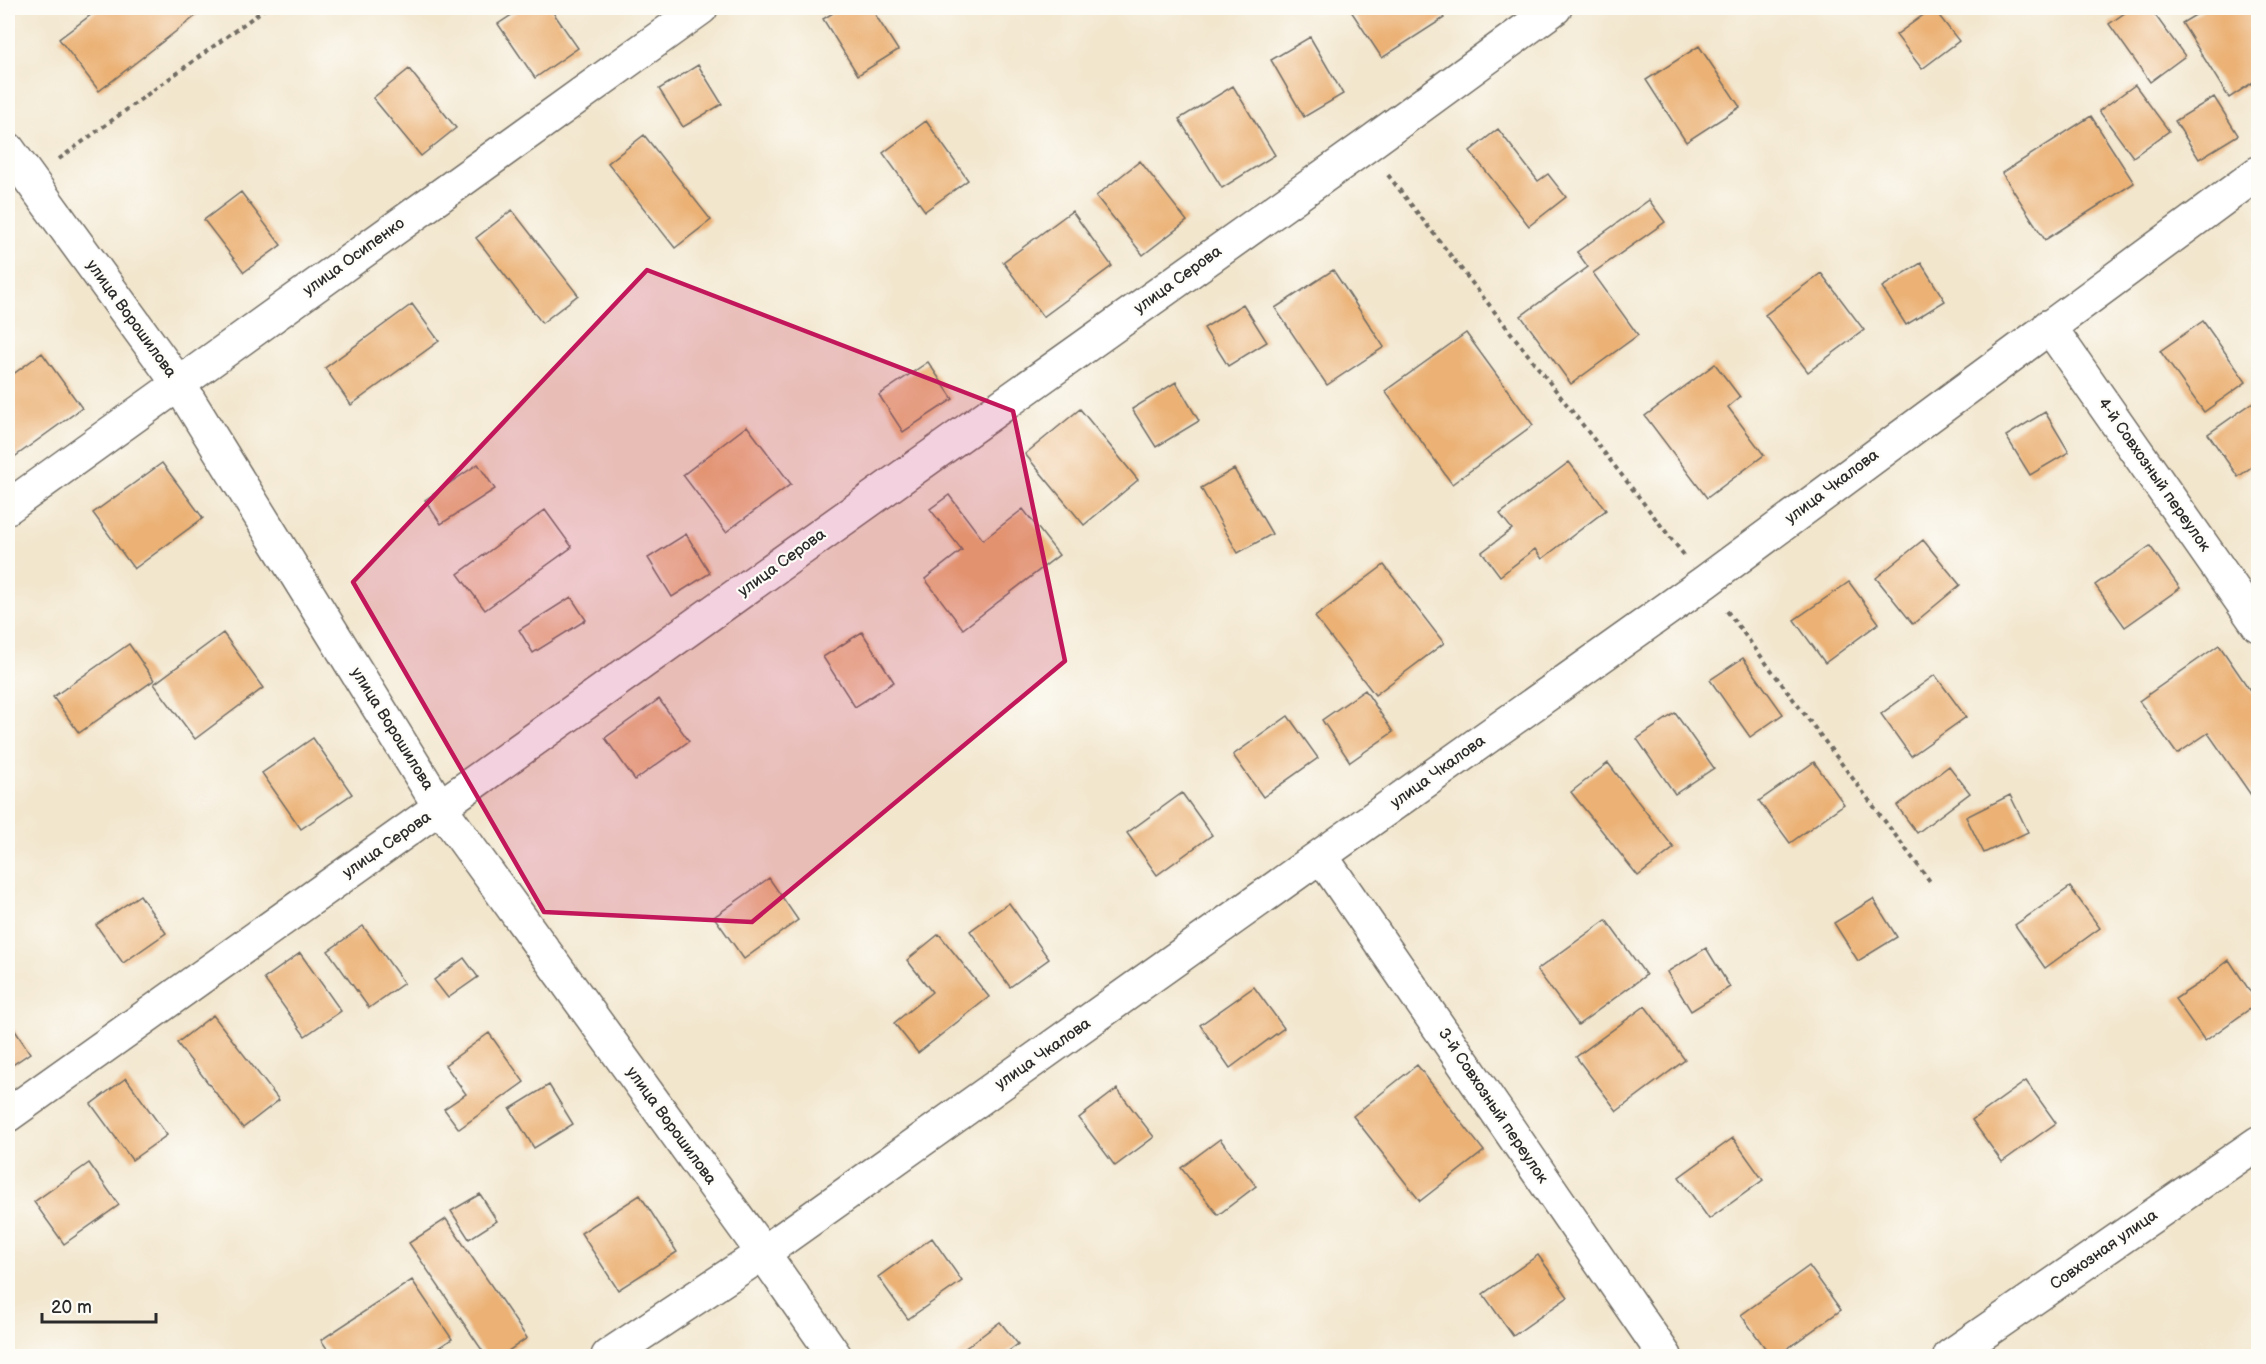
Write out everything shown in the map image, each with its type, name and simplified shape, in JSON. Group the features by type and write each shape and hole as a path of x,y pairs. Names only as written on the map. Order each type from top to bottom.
{"street":[{"name":"улица Осипенко","path":"8,507 701,8"},
{"name":"улица Серова","path":"8,1115 1366,146 1555,8"},
{"name":"улица Ворошилова","path":"8,149 178,383 440,807 835,1356"},
{"name":"улица Чкалова","path":"608,1356 763,1253 1705,582 2259,173"},
{"name":"4-й Совхозный переулок","path":"2049,326 2259,625"},
{"name":"3-й Совхозный переулок","path":"1321,856 1665,1356"},
{"name":"Совхозная улица","path":"1950,1356 2259,1143"}],"path":[{"path":"30,180 266,8"},
{"path":"1366,146 1705,582 1932,884"}],"highlighted area":[{"path":"647,270 1013,411 1065,661 752,922 544,912 353,582"}],"building":[{"path":"100,8 206,8 99,91 59,39"},
{"path":"522,8 550,8 578,48 535,78 498,24"},
{"path":"841,8 871,8 898,50 858,75 823,19"},
{"path":"1349,8 1437,8 1444,18 1382,58"},
{"path":"1933,8 1959,41 1922,69 1896,35"},
{"path":"2132,8 2150,8 2185,56 2150,82 2109,24"},
{"path":"2207,8 2251,8 2258,19 2258,79 2229,98 2182,23"},
{"path":"1310,37 1343,94 1304,117 1271,60"},
{"path":"1699,46 1740,107 1686,142 1646,80"},
{"path":"698,65 722,104 683,127 659,89"},
{"path":"409,69 456,128 421,156 373,98"},
{"path":"2135,85 2169,131 2133,157 2099,111"},
{"path":"1233,86 1275,155 1222,188 1179,119"},
{"path":"2214,97 2238,135 2199,159 2175,121"},
{"path":"2091,116 2134,183 2045,240 2002,173"},
{"path":"926,121 968,180 925,211 883,153"},
{"path":"1498,129 1538,181 1548,174 1566,197 1529,226 1470,151"},
{"path":"644,135 711,220 675,248 608,163"},
{"path":"1140,161 1187,221 1143,255 1096,196"},
{"path":"241,192 281,245 244,272 204,220"},
{"path":"1649,200 1665,222 1593,273 1638,335 1571,384 1521,316 1588,267 1577,252"},
{"path":"512,210 578,295 542,323 476,238"},
{"path":"1072,211 1112,266 1043,317 1003,262"},
{"path":"1921,263 1945,301 1906,325 1882,287"},
{"path":"1333,270 1384,347 1327,385 1275,308"},
{"path":"1821,273 1864,330 1808,372 1765,315"},
{"path":"412,304 439,341 351,405 325,368"},
{"path":"1243,304 1267,342 1228,366 1204,328"},
{"path":"2203,321 2246,382 2204,412 2160,351"},
{"path":"1466,333 1533,425 1452,484 1385,391"},
{"path":"42,353 82,408 13,458 8,450 8,378"},
{"path":"928,362 953,399 903,432 879,395"},
{"path":"1715,364 1740,397 1728,407 1764,455 1707,498 1645,416"},
{"path":"1176,382 1199,421 1156,447 1132,409"},
{"path":"2258,399 2258,462 2238,477 2208,434"},
{"path":"1080,409 1138,480 1084,525 1025,454"},
{"path":"2045,412 2069,452 2030,475 2006,436"},
{"path":"747,426 791,484 726,532 683,475"},
{"path":"1569,462 1606,510 1542,559 1535,549 1500,576 1482,552 1512,529 1500,514"},
{"path":"162,463 203,518 134,569 93,513"},
{"path":"478,464 495,489 441,524 425,500"},
{"path":"1234,469 1272,534 1238,553 1201,488"},
{"path":"949,495 983,540 1023,509 1059,555 963,629 925,579 962,550 930,509"},
{"path":"545,510 572,547 485,610 458,574"},
{"path":"686,534 710,573 672,597 648,558"},
{"path":"1923,540 1960,585 1913,624 1876,578"},
{"path":"2150,546 2180,588 2125,627 2095,585"},
{"path":"1384,565 1444,643 1375,695 1315,617"},
{"path":"1849,582 1879,623 1825,663 1794,620"},
{"path":"571,597 586,620 533,653 519,630"},
{"path":"862,632 894,682 855,707 823,657"},
{"path":"223,633 263,688 195,739 154,684"},
{"path":"129,644 154,680 79,733 53,697"},
{"path":"2219,645 2258,702 2258,805 2208,733 2177,754 2139,701"},
{"path":"1743,658 1783,714 1750,737 1710,680"},
{"path":"1935,675 1966,717 1911,756 1881,714"},
{"path":"1365,690 1393,732 1350,762 1322,720"},
{"path":"659,699 689,741 635,780 605,738"},
{"path":"1675,713 1714,768 1675,794 1637,739"},
{"path":"1288,716 1318,758 1263,797 1233,755"},
{"path":"313,738 352,794 301,829 262,773"},
{"path":"1814,762 1844,804 1790,843 1759,801"},
{"path":"1608,763 1674,848 1638,876 1571,792"},
{"path":"1949,766 1970,793 1917,833 1897,806"},
{"path":"1182,793 1212,835 1157,875 1127,833"},
{"path":"2010,795 2028,832 1984,853 1966,817"},
{"path":"769,878 798,920 744,959 714,917"},
{"path":"2070,887 2100,928 2045,968 2015,925"},
{"path":"140,895 166,933 123,963 96,925"},
{"path":"1873,899 1897,937 1858,961 1834,923"},
{"path":"1009,903 1049,959 1010,987 970,931"},
{"path":"1606,920 1646,975 1578,1025 1537,970"},
{"path":"363,926 404,983 369,1008 328,951"},
{"path":"939,934 989,997 918,1053 894,1023 932,992 907,960"},
{"path":"1706,948 1730,987 1691,1011 1667,972"},
{"path":"300,953 341,1011 305,1036 264,979"},
{"path":"464,958 478,977 448,998 434,980"},
{"path":"2229,960 2258,1003 2205,1041 2175,999"},
{"path":"1254,987 1284,1028 1230,1068 1200,1025"},
{"path":"1645,1006 1685,1060 1617,1111 1576,1057"},
{"path":"213,1015 279,1100 243,1128 177,1043"},
{"path":"8,1020 30,1053 8,1068"},
{"path":"489,1033 524,1082 459,1129 444,1109 466,1094 445,1065"},
{"path":"1417,1065 1484,1151 1420,1201 1353,1116"},
{"path":"126,1078 167,1135 132,1160 91,1104"},
{"path":"2026,1081 2056,1123 2002,1162 1972,1120"},
{"path":"549,1085 573,1124 534,1148 510,1109"},
{"path":"1117,1089 1154,1137 1115,1166 1079,1118"},
{"path":"1733,1138 1763,1180 1709,1219 1679,1177"},
{"path":"1220,1139 1256,1186 1218,1215 1181,1168"},
{"path":"89,1163 119,1205 64,1244 34,1202"},
{"path":"480,1194 497,1221 469,1239 451,1211"},
{"path":"640,1195 677,1252 618,1290 581,1233"},
{"path":"446,1219 527,1338 501,1356 486,1356 409,1243"},
{"path":"932,1238 962,1281 908,1319 878,1277"},
{"path":"1538,1255 1568,1297 1513,1336 1483,1294"},
{"path":"1809,1266 1841,1310 1777,1356 1771,1356 1741,1315"},
{"path":"412,1280 452,1339 426,1356 332,1356 321,1340"},
{"path":"1000,1322 1018,1344 1002,1356 955,1356"}]}
